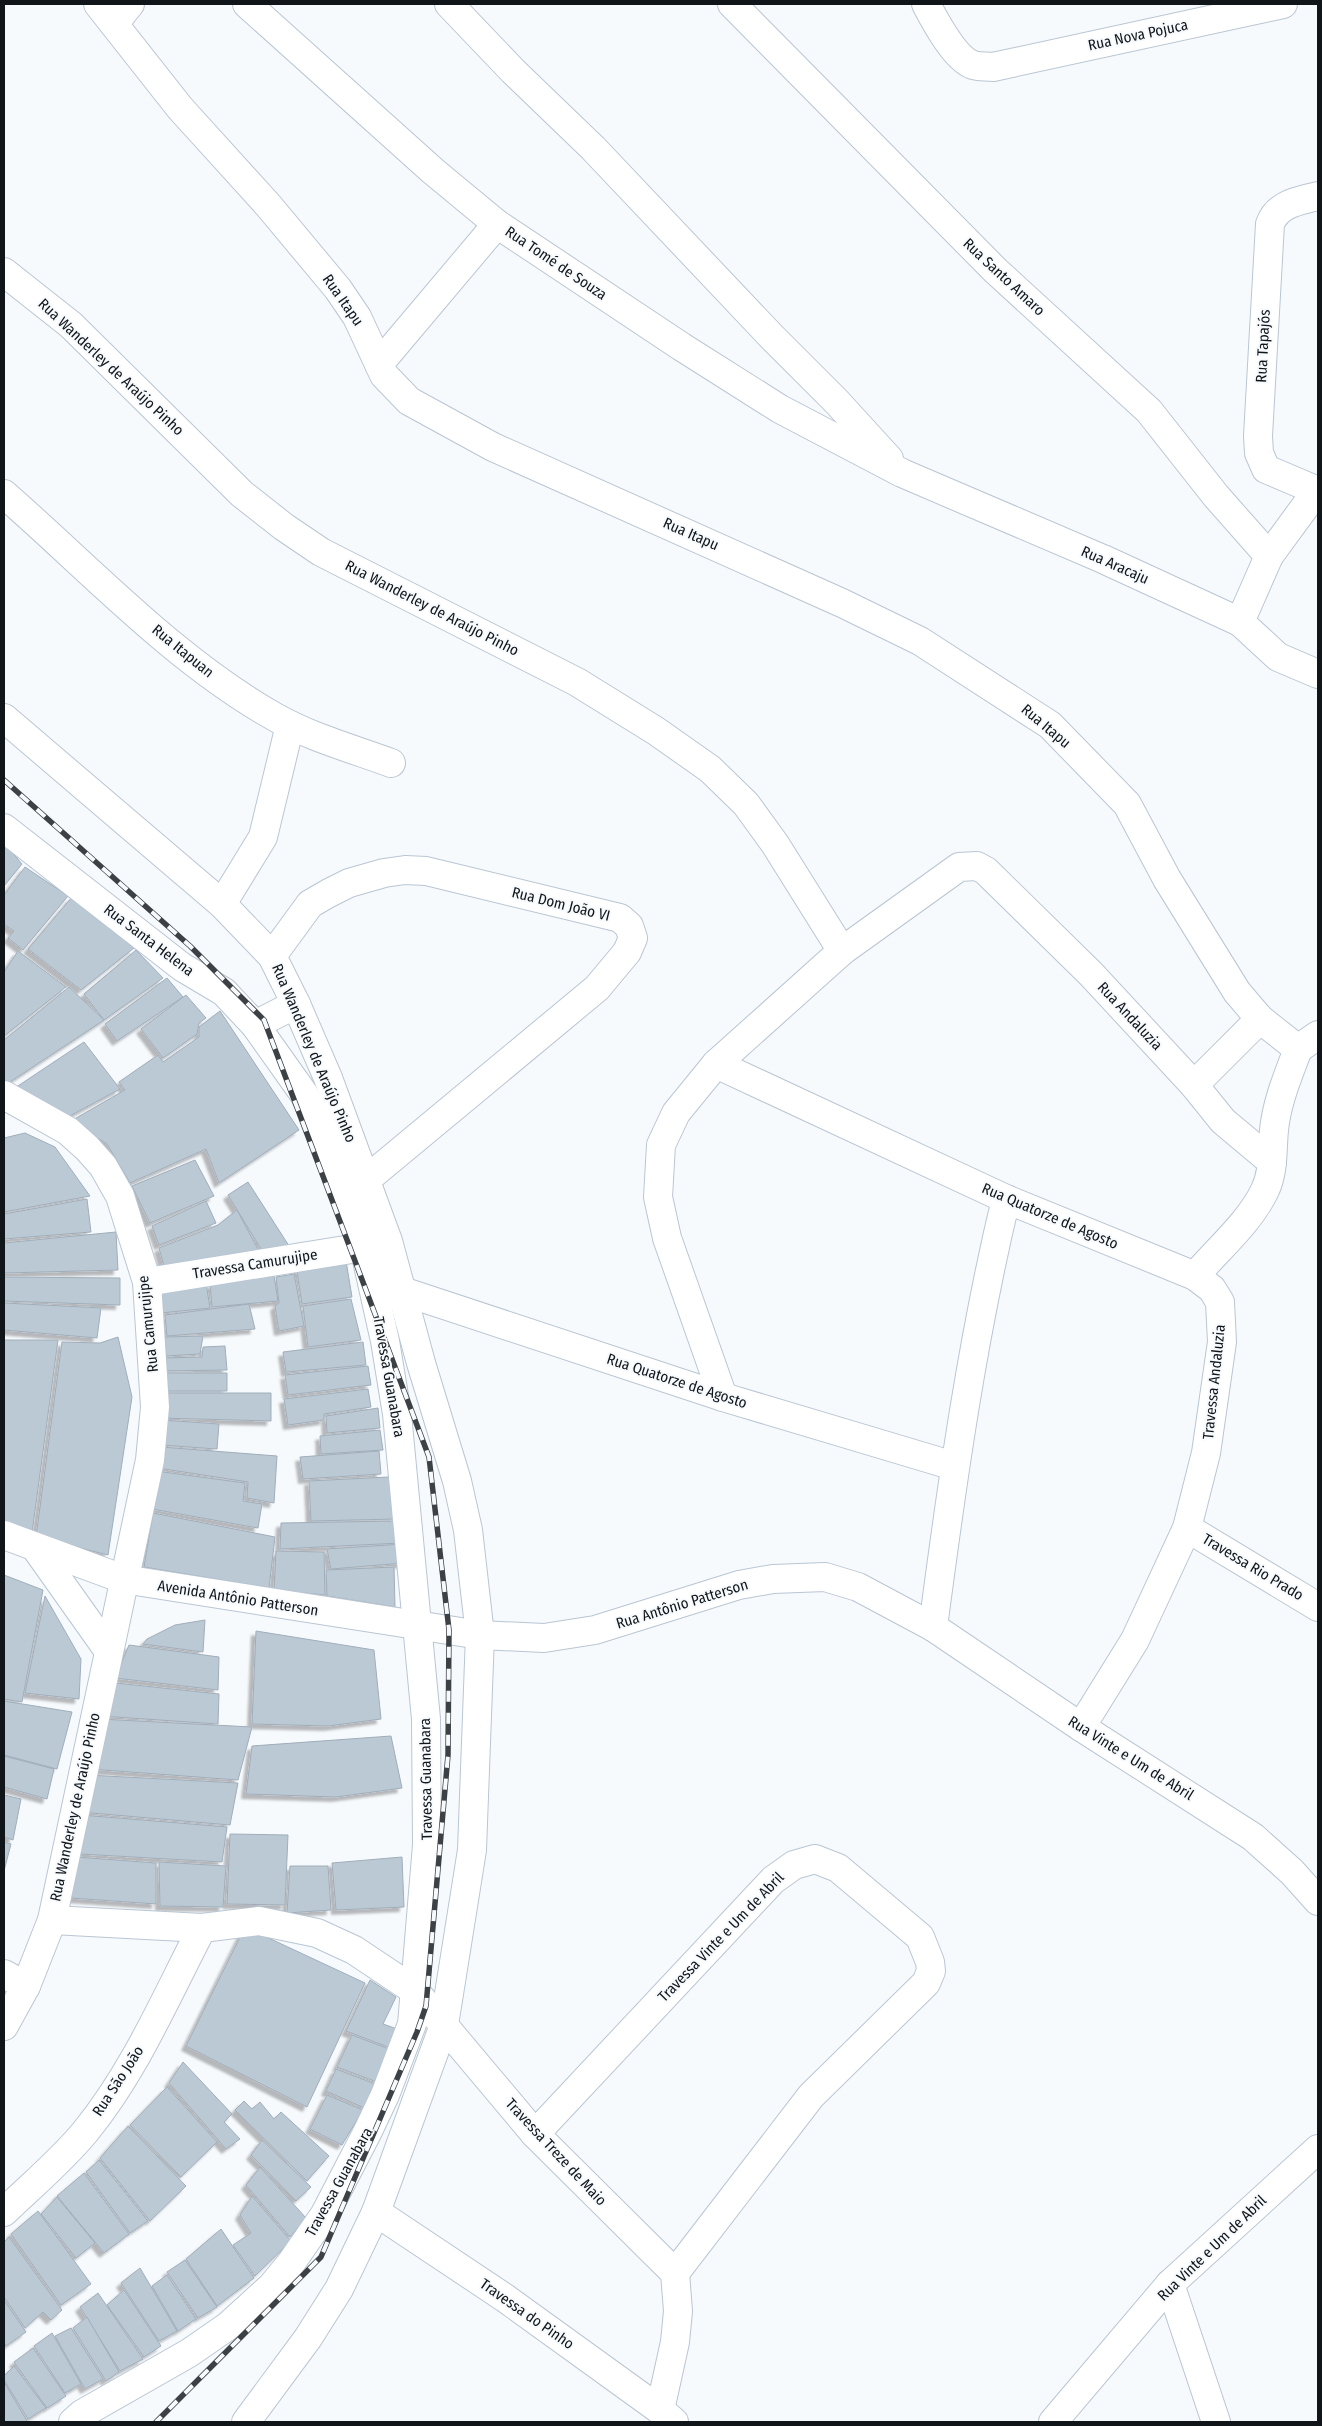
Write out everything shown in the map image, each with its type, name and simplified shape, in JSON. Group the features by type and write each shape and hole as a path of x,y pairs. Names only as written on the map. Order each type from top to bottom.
{"street":[{"name":"Rua Tomé de Souza","path":"247,4 426,165 497,224 682,347 780,408 902,473"},
{"path":"449,4 513,71 593,148 772,338 837,402 902,473"},
{"name":"Rua Santo Amaro","path":"732,4 995,270 1149,411 1216,496 1268,556"},
{"name":"Rua Nova Pojuca","path":"926,4 962,59 974,65 993,66 1198,12 1283,4"},
{"name":"Rua Itapu","path":"114,11 180,108 268,205 338,289 357,317 384,375 408,401 494,448 833,598 920,641 1050,725 1127,804 1167,879 1237,992 1260,1019 1308,1042"},
{"name":"Rua Tapajós","path":"1318,196 1291,204 1277,211 1270,224 1258,436 1259,453 1266,469 1318,490"},
{"path":"380,364 497,224"},
{"name":"Rua Wanderley de Araújo Pinho","path":"4,272 71,325 242,494 284,527 321,552 577,682 656,731 710,769 746,804 775,844 842,951"},
{"name":"Rua Aracaju","path":"902,473 1103,559 1240,622 1278,657 1318,674"},
{"path":"1240,622 1268,556 1318,490"},
{"name":"Rua Itapuan","path":"4,494 132,610 230,690 290,725 391,763"},
{"name":"Rua Wanderley de Araújo Pinho","path":"4,718 222,904 272,956 296,1004 367,1179 388,1241 459,1491 468,1530 480,1635 472,1850 444,2025 376,2212 339,2288 308,2338 246,2422"},
{"path":"222,904 263,837 290,725"},
{"name":"Rua Santa Helena","path":"4,828 182,967 224,992 255,1025"},
{"name":"Rua Andaluzia","path":"842,951 959,867 978,866 986,871 1091,974 1194,1085 1223,1121 1272,1162"},
{"name":"Rua Dom João VI","path":"272,956 310,904 349,883 384,873 405,870 426,871 470,884 558,901 620,918 629,926 633,938 627,952 597,988 367,1179"},
{"path":"723,1398 667,1238 658,1197 662,1145 676,1114 716,1064 842,951"},
{"path":"255,1025 296,1004"},
{"path":"1194,1085 1260,1019"},
{"name":"Travessa Guanabara","path":"73,2422 82,2414 189,2353 228,2326 272,2286 292,2264 325,2214 385,2095 412,2024 427,1845 426,1719 397,1414 385,1341 364,1247 315,1117 293,1078 255,1025"},
{"path":"1194,1276 1258,1202 1266,1189 1272,1162 1274,1130 1280,1098 1308,1042"},
{"name":"Rua Quatorze de Agosto","path":"716,1064 1006,1199 1194,1276"},
{"name":"Rua Camurujipe","path":"4,1095 68,1131 103,1166 120,1196 147,1282 154,1376 154,1434 123,1579"},
{"path":"933,1627 954,1466 991,1260 1006,1199"},
{"name":"Travessa Camurujipe","path":"147,1282 364,1247"},
{"name":"Travessa Andaluzia","path":"1081,1727 1135,1640 1187,1528 1206,1453 1222,1342 1220,1302 1212,1289 1194,1276"},
{"name":"Rua Quatorze de Agosto","path":"402,1291 723,1398 954,1466"},
{"name":"Travessa Rio Prado","path":"1187,1528 1318,1607"},
{"name":"Avenida Antônio Patterson","path":"4,1535 123,1579 480,1635"},
{"path":"35,1547 108,1650"},
{"name":"Rua Antônio Patterson","path":"480,1635 544,1638 595,1630 739,1585 773,1579 825,1577 858,1587 933,1627"},
{"name":"Rua Wanderley de Araújo Pinho","path":"4,2026 15,1980 52,1920 123,1579"},
{"name":"Rua Vinte e Um de Abril","path":"933,1627 1081,1727 1253,1837 1292,1872 1318,1901"},
{"name":"Travessa Vinte e Um de Abril","path":"535,2134 773,1880 794,1865 815,1859 838,1868 920,1937 930,1962 931,1971 926,1983 811,2096 674,2273"},
{"name":"Travessa Treze de Maio","path":"52,1920 202,1928 259,1921 317,1933 354,1950 414,1990 535,2134 674,2273"},
{"name":"Rua São João","path":"4,2212 79,2139 106,2103 142,2047 202,1928"},
{"name":"Rua Vinte e Um de Abril","path":"1053,2422 1170,2284 1318,2149"},
{"name":"Travessa do Pinho","path":"376,2212 505,2298 667,2416"},
{"path":"667,2416 678,2310 674,2273"},
{"path":"1170,2284 1216,2422"}],"building":[{"path":"4,843 22,864 4,886"},
{"path":"25,867 68,896 23,950 8,938 14,931 4,924 4,895"},
{"path":"72,897 134,948 81,990 28,949"},
{"path":"136,950 163,978 104,1020 84,994"},
{"path":"18,951 66,987 4,1036 4,972"},
{"path":"167,978 183,997 117,1041 105,1024"},
{"path":"69,987 104,1020 4,1086 4,1040"},
{"path":"186,995 206,1018 199,1023 197,1034 163,1058 141,1029"},
{"path":"220,1011 299,1130 219,1183 206,1149 130,1183 107,1144 71,1121 125,1090 119,1082 158,1055 163,1062 199,1037 199,1027"},
{"path":"84,1042 120,1089 66,1118 15,1088"},
{"path":"25,1133 55,1147 90,1196 4,1212 4,1138"},
{"path":"195,1160 214,1196 150,1223 132,1186"},
{"path":"248,1182 291,1249 267,1259 228,1195"},
{"path":"87,1199 91,1232 4,1239 4,1214"},
{"path":"206,1201 216,1223 159,1245 152,1226"},
{"path":"237,1210 260,1253 164,1266 159,1248 218,1225"},
{"path":"116,1232 118,1270 4,1273 4,1243"},
{"path":"345,1255 352,1297 302,1304 296,1265"},
{"path":"294,1274 304,1326 279,1331 275,1306 279,1303 276,1277"},
{"path":"274,1276 278,1301 212,1307 210,1284"},
{"path":"4,1277 120,1278 120,1305 4,1301"},
{"path":"206,1283 210,1308 161,1313 157,1290"},
{"path":"351,1299 361,1340 308,1347 303,1306"},
{"path":"4,1303 101,1308 97,1338 4,1330"},
{"path":"249,1304 255,1329 167,1336 165,1315"},
{"path":"203,1336 200,1354 166,1356 164,1337"},
{"path":"118,1337 132,1397 108,1555 36,1537 62,1342 100,1343"},
{"path":"4,1340 58,1340 32,1533 4,1525"},
{"path":"363,1342 366,1365 286,1372 283,1352"},
{"path":"225,1346 227,1370 162,1371 162,1358 202,1357 203,1347"},
{"path":"368,1366 371,1385 288,1395 285,1375"},
{"path":"163,1373 227,1373 227,1391 162,1391"},
{"path":"368,1389 371,1407 324,1414 324,1420 288,1425 284,1399"},
{"path":"162,1393 271,1393 271,1421 161,1418"},
{"path":"378,1408 380,1428 327,1433 326,1416"},
{"path":"161,1420 219,1424 217,1449 161,1445"},
{"path":"380,1430 383,1450 321,1454 320,1436"},
{"path":"161,1447 277,1456 274,1503 247,1498 248,1482 158,1468"},
{"path":"379,1451 381,1474 303,1479 300,1457"},
{"path":"156,1471 245,1483 243,1501 262,1504 258,1528 152,1509"},
{"path":"389,1477 396,1519 311,1521 309,1481"},
{"path":"153,1513 275,1537 269,1588 144,1567"},
{"path":"397,1521 401,1543 280,1549 281,1523"},
{"path":"403,1544 404,1563 331,1569 327,1549"},
{"path":"276,1551 324,1552 325,1595 274,1590"},
{"path":"394,1567 395,1607 327,1596 326,1570"},
{"path":"4,1575 43,1590 22,1702 4,1699"},
{"path":"45,1596 81,1659 79,1699 25,1693"},
{"path":"205,1620 203,1652 143,1644 147,1639 175,1625"},
{"path":"256,1631 374,1650 381,1719 328,1726 252,1724"},
{"path":"129,1645 219,1657 218,1690 115,1678"},
{"path":"106,1682 219,1694 218,1724 101,1716"},
{"path":"4,1701 72,1712 57,1769 4,1755"},
{"path":"99,1719 252,1727 238,1780 90,1769"},
{"path":"391,1736 402,1788 336,1797 246,1794 252,1746"},
{"path":"4,1756 54,1769 47,1799 4,1787"},
{"path":"87,1775 238,1783 230,1825 80,1812"},
{"path":"4,1795 21,1799 13,1840 4,1837"},
{"path":"81,1815 227,1827 222,1862 80,1854"},
{"path":"230,1834 288,1835 285,1905 227,1904"},
{"path":"4,1842 11,1844 4,1871"},
{"path":"76,1857 156,1863 156,1904 71,1898"},
{"path":"402,1857 404,1907 336,1910 332,1863"},
{"path":"159,1862 226,1866 223,1907 160,1906"},
{"path":"290,1866 328,1866 331,1910 287,1913"},
{"path":"245,1927 365,1983 307,2107 186,2046"},
{"path":"370,1980 396,1997 383,2024 397,2029 388,2047 346,2031"},
{"path":"352,2035 397,2052 385,2085 337,2067"},
{"path":"183,2062 232,2114 224,2122 240,2139 226,2149 169,2083"},
{"path":"336,2069 383,2087 371,2111 326,2091"},
{"path":"167,2087 217,2142 181,2177 130,2125"},
{"path":"327,2095 363,2110 342,2145 310,2129"},
{"path":"244,2101 252,2109 260,2102 274,2119 281,2112 329,2156 307,2181 235,2110"},
{"path":"128,2126 186,2186 150,2221 100,2158"},
{"path":"262,2140 311,2187 296,2201 251,2155"},
{"path":"99,2160 148,2221 130,2233 86,2172"},
{"path":"260,2167 306,2218 290,2237 246,2185"},
{"path":"84,2173 129,2234 104,2253 57,2196"},
{"path":"252,2196 291,2241 255,2276 233,2245 251,2233 240,2215"},
{"path":"57,2197 95,2243 76,2258 41,2214"},
{"path":"38,2211 91,2284 61,2305 11,2234"},
{"path":"221,2229 254,2278 217,2306 186,2259"},
{"path":"9,2237 62,2310 51,2320 43,2312 25,2328 4,2297 4,2242"},
{"path":"185,2260 217,2307 198,2318 167,2272"},
{"path":"140,2268 177,2331 159,2341 121,2283"},
{"path":"167,2275 196,2319 178,2331 152,2286"},
{"path":"124,2290 161,2346 144,2357 107,2305"},
{"path":"98,2293 143,2359 120,2371 80,2307"},
{"path":"4,2300 26,2332 6,2346 4,2343"},
{"path":"87,2317 119,2372 106,2381 73,2328"},
{"path":"71,2328 103,2379 85,2389 55,2336"},
{"path":"52,2333 81,2384 65,2393 34,2346"},
{"path":"33,2348 66,2396 47,2408 14,2362"},
{"path":"14,2366 46,2408 28,2419 4,2380 4,2376"},
{"path":"4,2382 27,2421 4,2422"}],"railway":[{"path":"4,780 190,946 264,1020 429,1457 449,1630 448,1755 426,2006 417,2032 321,2257 156,2422"}]}
